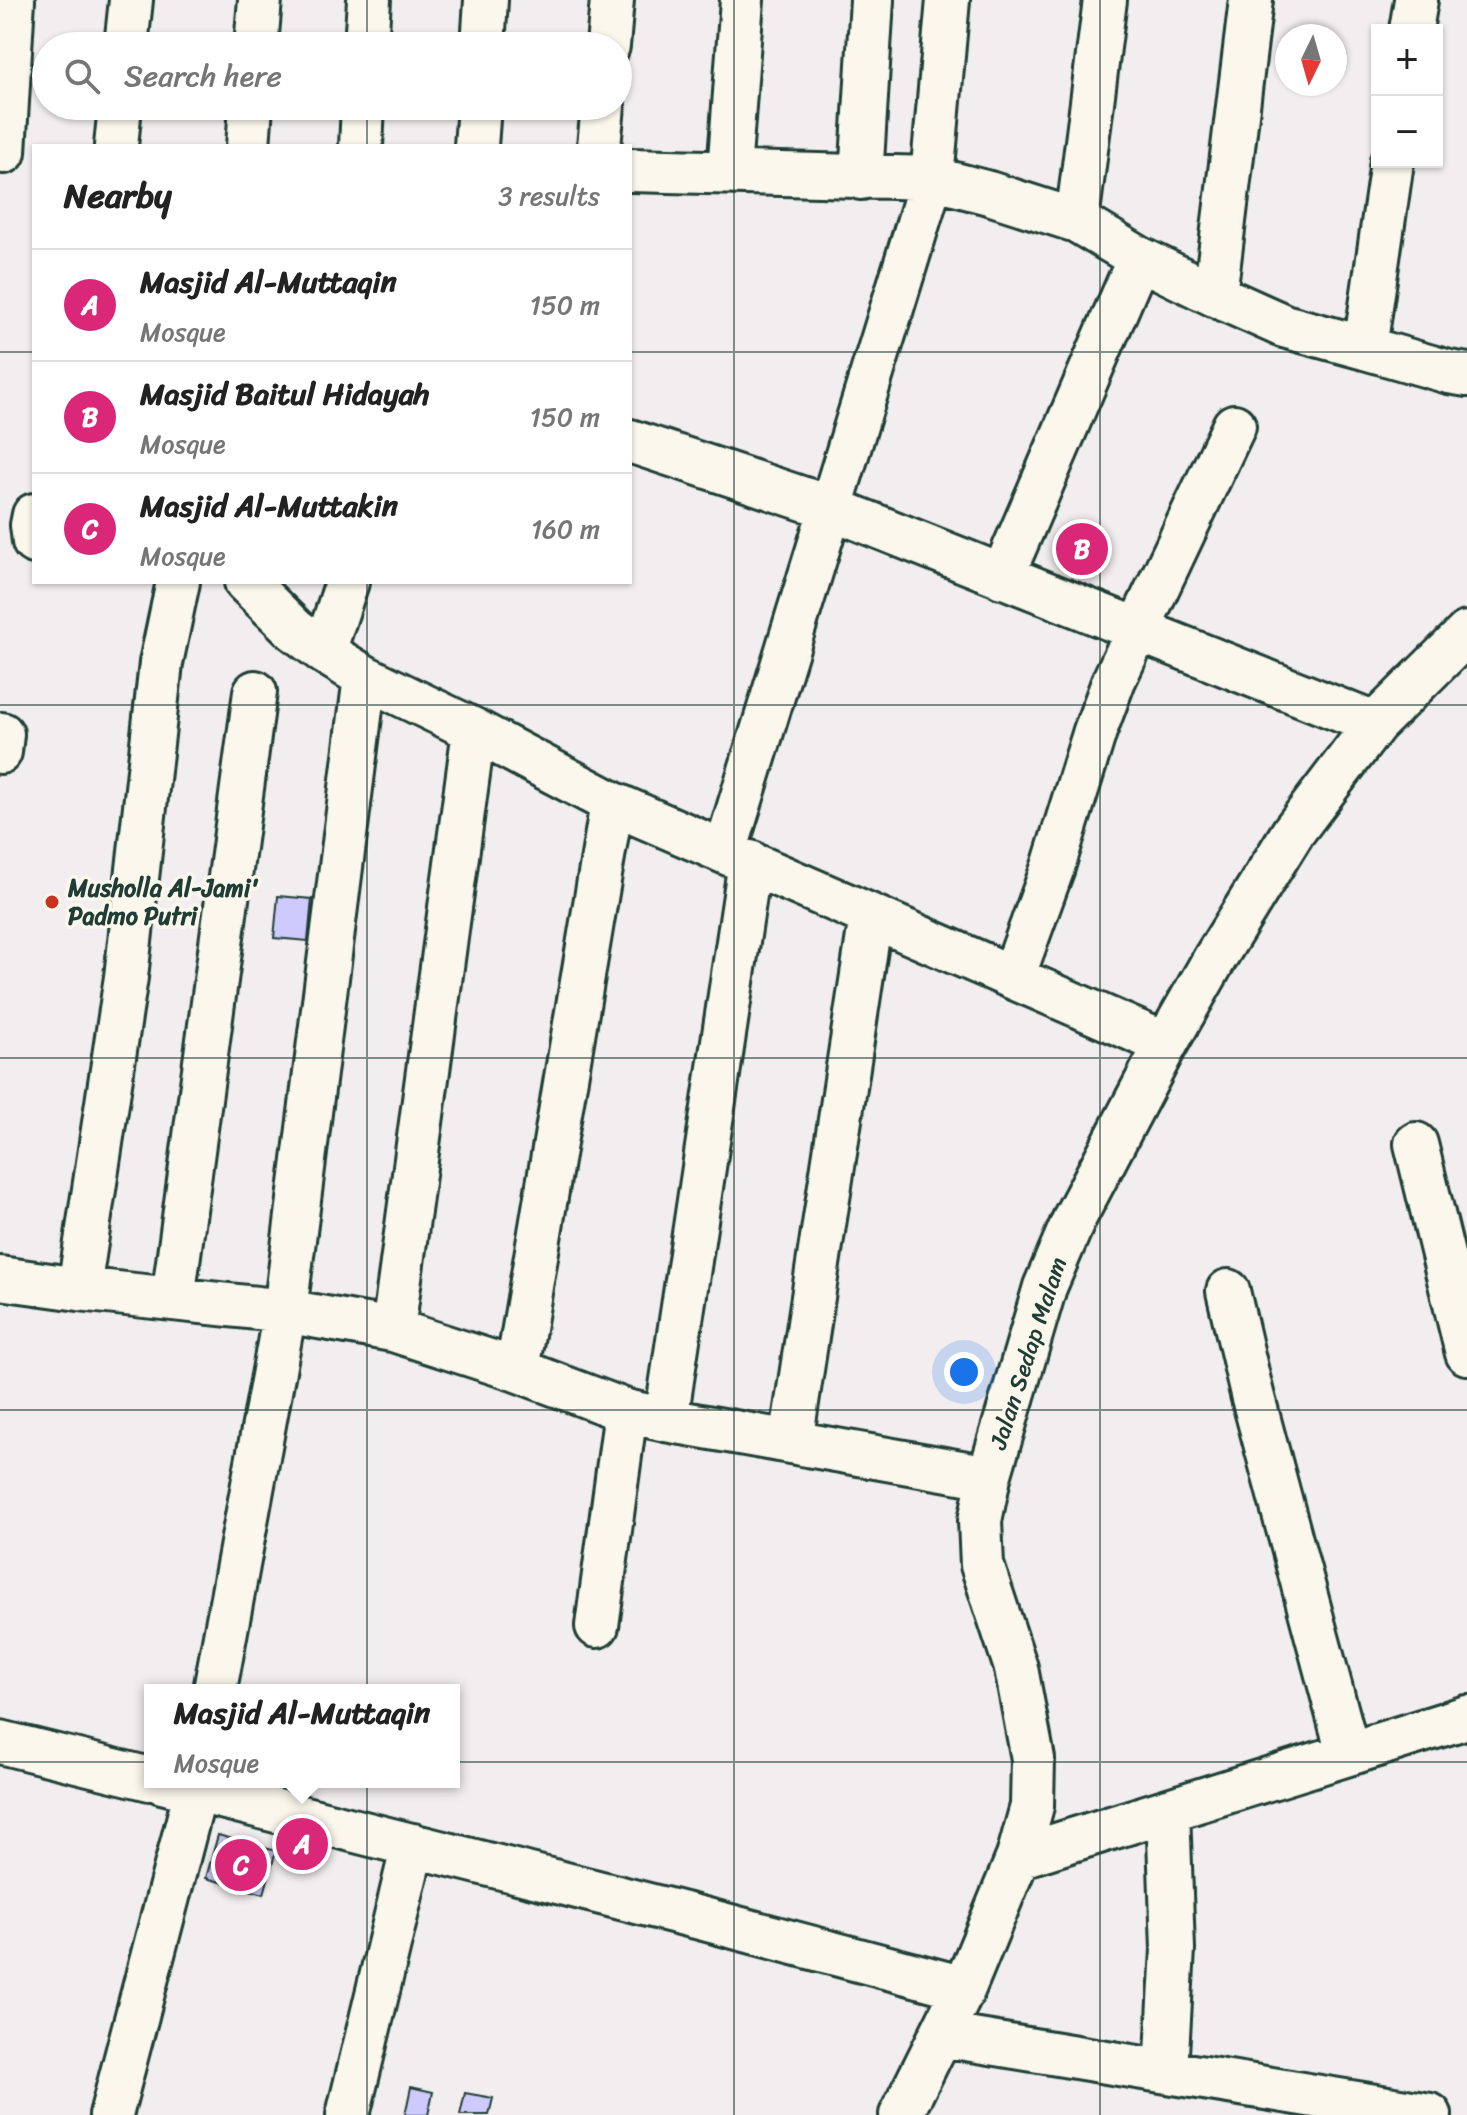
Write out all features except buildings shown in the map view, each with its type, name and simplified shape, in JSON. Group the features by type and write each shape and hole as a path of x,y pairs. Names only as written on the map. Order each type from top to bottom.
{"street":[{"path":"13,0 13,153"},
{"path":"128,32 131,0"},
{"path":"257,32 260,0"},
{"path":"367,32 369,0"},
{"path":"484,32 486,0"},
{"path":"609,32 612,0"},
{"path":"729,172 742,0"},
{"path":"861,178 872,0"},
{"path":"597,1626 646,1416 738,857 831,508 932,178 948,0"},
{"path":"1077,221 1105,0"},
{"path":"1215,295 1251,0"},
{"path":"1412,24 1416,0"},
{"path":"116,144 119,120"},
{"path":"248,144 250,120"},
{"path":"361,144 362,120"},
{"path":"476,144 478,120"},
{"path":"599,144 602,120"},
{"path":"1365,348 1391,168"},
{"path":"632,170 932,178 1077,221 1139,258 1284,326 1467,375"},
{"path":"1002,577 1139,258"},
{"path":"1013,977 1053,867 1114,680 1234,426"},
{"path":"632,442 831,508 1375,724"},
{"path":"79,1289 126,977 161,663 178,584"},
{"path":"248,584 295,630 365,677 612,803 1166,1044"},
{"path":"324,652 346,584"},
{"name":"Jalan Sedap Malam","path":"901,2115 964,1988 1018,1857 1032,1806 1033,1759 1016,1668 982,1565 980,1521 989,1477 1045,1287 1075,1217 1166,1044 1293,832 1375,724 1467,633"},
{"path":"216,1684 285,1311 365,677"},
{"path":"173,1299 255,692"},
{"path":"393,1330 474,730"},
{"path":"517,1370 612,803"},
{"path":"791,1442 871,916"},
{"path":"1416,1144 1467,1353"},
{"path":"0,1278 285,1311 393,1330 646,1416 989,1477"},
{"path":"1228,1291 1252,1394 1348,1753"},
{"path":"1018,1857 1467,1717"},
{"path":"0,1742 144,1778"},
{"path":"111,2115 184,1788"},
{"path":"196,1788 964,1988"},
{"path":"1166,2071 1173,1949 1168,1810"},
{"path":"348,2115 413,1845"},
{"path":"942,2035 1430,2115"}],"place":[{"name":"Masjid Baitul Hidayah","path":"1082,549"},
{"name":"Musholla Al-Jami' Padmo Putri","path":"52,902"},
{"name":"Masjid Al-Muttaqin","path":"302,1844"},
{"name":"Masjid Al-Muttakin","path":"241,1865"}]}
